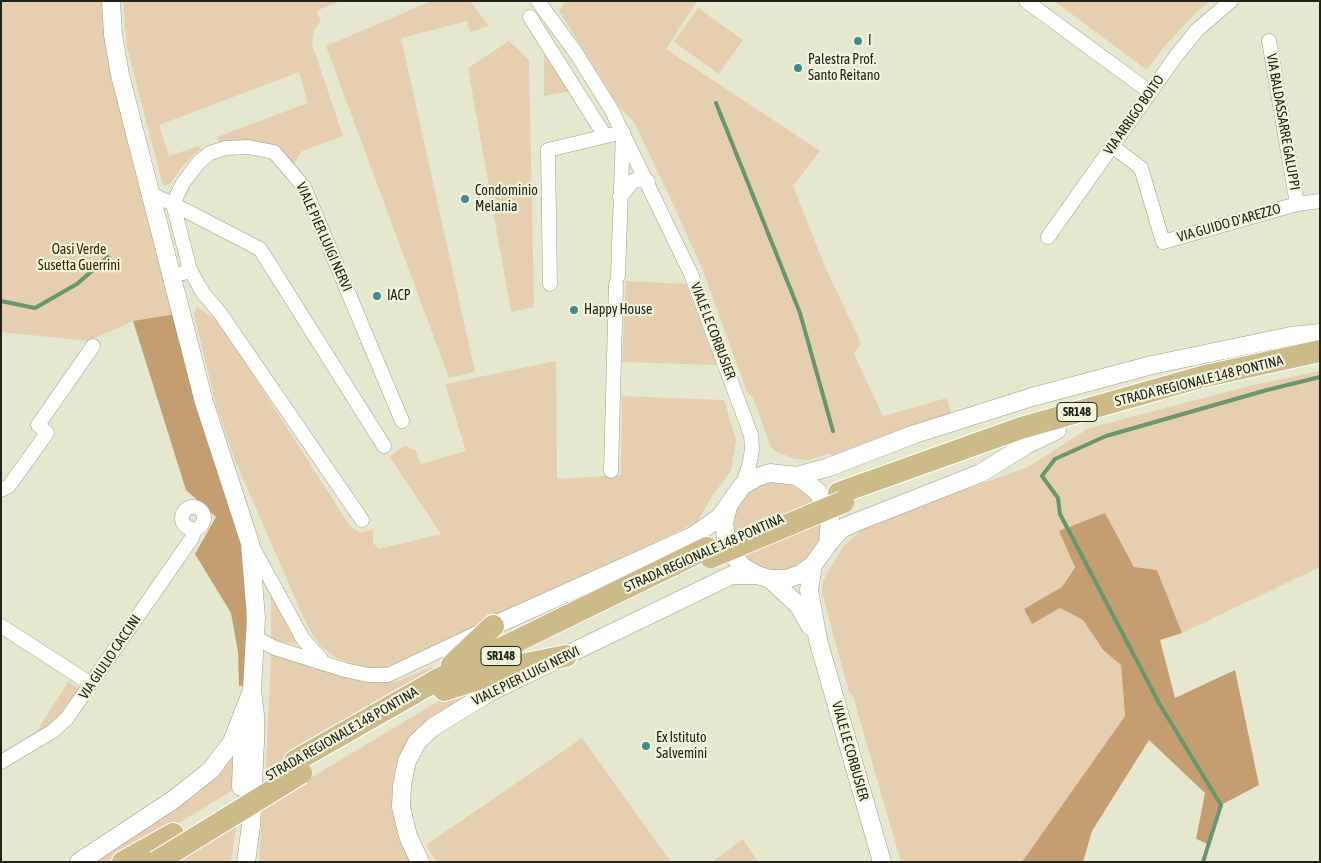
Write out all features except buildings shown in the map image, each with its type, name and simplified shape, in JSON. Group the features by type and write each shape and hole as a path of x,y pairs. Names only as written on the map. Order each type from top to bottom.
{"main road":[{"name":"STRADA REGIONALE 148 PONTINA","path":"133,862 173,834 298,767 435,687 709,552 841,497 1021,428 1201,377 1320,352"},
{"name":"STRADA REGIONALE 148 PONTINA","path":"841,497 1057,430 1204,388 1320,360"},
{"path":"435,687 493,626"},
{"path":"435,687 566,656"},
{"name":"STRADA REGIONALE 148 PONTINA","path":"156,862 298,767"},
{"path":"123,862 173,834"}],"street":[{"path":"110,1 113,36 120,75 204,402 250,543 303,639 313,653 325,663"},
{"path":"1026,1 1150,92"},
{"name":"VIA ARRIGO BOITO","path":"1048,237 1150,92 1197,30 1231,1"},
{"name":"VIALE LE CORBUSIER","path":"545,4 611,109 691,274 751,435 751,458 742,486"},
{"path":"530,17 605,136"},
{"name":"VIA BALDASSARRE GALUPPI","path":"1268,41 1297,204"},
{"path":"550,284 548,150 623,132 611,471"},
{"name":"VIALE PIER LUIGI NERVI","path":"173,204 183,184 199,162 210,153 226,148 248,146 274,152 304,187 402,421"},
{"name":"VIA GUIDO D'AREZZO","path":"1112,146 1141,168 1163,242 1297,204 1320,201"},
{"path":"620,197 634,180 648,182"},
{"path":"151,194 260,248 384,446"},
{"path":"173,204 190,270 202,293 220,313 362,520"},
{"path":"173,278 190,270"},
{"path":"256,638 274,647 368,675 388,674 692,536 720,517 742,486 757,477 770,473 797,476 827,468 915,434 1040,395 1152,365 1291,336 1320,333"},
{"path":"1,490 9,486 47,433 38,425 93,346"},
{"path":"728,507 724,523 726,539 732,554 743,567 764,577 786,579 801,574 813,566 828,544 841,530 854,523 981,473 1026,445 1057,430"},
{"path":"797,476 818,492 826,504 830,524 828,544"},
{"name":"VIA GIULIO CACCINI","path":"1,762 61,725 192,538 195,529"},
{"path":"246,862 251,825 255,742 255,715 252,690 256,638 255,584 250,543"},
{"name":"VIALE LE CORBUSIER","path":"813,566 809,590 818,640 882,862"},
{"name":"VIALE PIER LUIGI NERVI","path":"420,862 408,836 402,807 402,785 407,761 418,742 433,726 490,692 732,575 764,577"},
{"name":"VIALE LE CORBUSIER","path":"764,577 799,606 818,640"},
{"path":"1,626 91,684"},
{"path":"79,862 173,800 211,770 232,742 252,690"},
{"path":"234,862 240,832 244,710"}],"green space":[{"name":"Oasi Verde Susetta Guerrini","path":"1,1 104,1 175,314 133,321 88,341 1,332"},
{"path":"123,1 340,1 316,11 321,21 314,30 312,44 343,136 302,151 294,164 274,146 248,142 219,142 217,137 308,103 299,72 159,125 169,156 198,146 201,149 183,165 170,184 163,186 127,47"},
{"path":"432,1 470,1 489,26 470,32 467,21 401,38 475,372 449,378 326,46"},
{"path":"566,1 697,1 666,49 820,151 793,186 826,269 861,343 854,354 883,416 947,398 951,414 832,456 830,453 808,460 795,459 775,451 771,447 753,398 747,392 702,268 667,191 634,122 619,107 559,11"},
{"path":"1054,1 1211,1 1195,13 1164,47 1147,70"},
{"path":"698,8 743,40 719,74 674,42"},
{"path":"509,41 529,60 534,307 511,312 468,68"},
{"path":"544,54 570,91 544,96"},
{"path":"626,281 686,284 717,365 622,362"},
{"path":"197,307 220,323 349,525 360,533 373,530 373,543 379,549 441,534 389,456 405,446 415,450 421,464 466,451 445,384 556,361 557,479 621,475 622,396 724,400 736,440 731,471 712,496 697,522 400,665 371,669 353,664 335,657 322,647 312,634 299,607 234,458 216,405 194,314"},
{"path":"1320,371 1320,567 1182,633 1157,570 1134,567 1105,513 1062,587 1024,609 1060,608 1083,620 1103,650 1121,665 1125,716 1022,862 901,862 853,696 849,692 822,593 823,582 829,570 843,547 859,532 858,528 1028,467 1089,428 1253,385"},
{"path":"777,482 794,485 802,489 814,501 818,509 821,526 818,543 814,551 802,563 794,567 777,570 760,567 752,563 740,551 736,543 733,526 736,509 740,501 752,489 760,485"},
{"path":"271,587 301,644 271,641"},
{"path":"271,654 310,662 359,681 381,683 398,681 432,667 436,673 266,770"},
{"path":"527,668 401,759 417,862 259,862 262,807 452,693"},
{"path":"68,682 83,691 68,713 31,740"},
{"path":"582,738 671,862 436,862 426,845"},
{"path":"240,742 233,790 115,862 94,862 205,786 226,765"},
{"path":"237,821 231,862 176,862"},
{"path":"743,839 758,862 712,862"}],"shaded area":[{"path":"175,314 199,415 223,477 245,559 248,686 239,686 238,652 231,613 195,554 216,517 186,490 133,321"},
{"path":"1105,513 1134,567 1157,570 1182,633 1160,640 1175,698 1235,670 1259,785 1221,805 1208,844 1196,839 1205,793 1149,740 1092,831 1083,862 1022,862 1125,716 1121,665 1103,650 1083,620 1060,608 1032,624 1024,609 1062,587 1075,567 1059,531"}],"waterway":[{"path":"716,103 800,313 833,431"},
{"path":"1,301 35,308 77,284 108,257"},
{"path":"1203,862 1221,805 1160,705 1060,514 1058,498 1042,476 1055,459 1106,436 1267,390 1320,377"}],"place":[{"name":"I","path":"858,41"},
{"name":"Palestra Prof. Santo Reitano","path":"798,68"},
{"name":"Condominio Melania","path":"465,199"},
{"name":"IACP","path":"377,296"},
{"name":"Happy House","path":"574,310"},
{"name":"Ex Istituto Salvemini","path":"646,746"}]}
